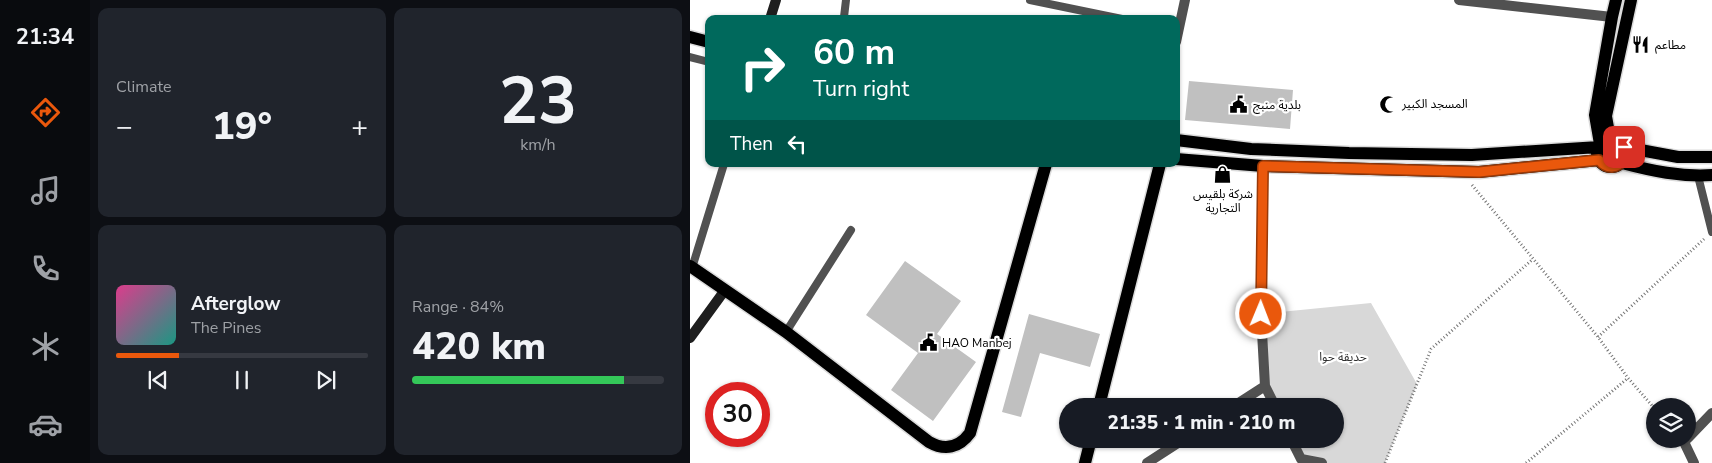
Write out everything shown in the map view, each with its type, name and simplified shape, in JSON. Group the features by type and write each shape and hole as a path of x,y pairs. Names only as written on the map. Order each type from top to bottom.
{"main road":[{"path":"1603,143 1596,115 1616,0"},
{"path":"1180,140 1251,148 1349,153 1472,155 1603,143 1620,142 1624,147 1625,157 1622,163 1616,167 1604,166 1597,154 1603,143 1606,116 1631,0"},
{"path":"690,38 705,41"},
{"path":"1624,147 1678,156 1712,157"},
{"path":"1180,159 1263,166 1479,172 1599,160"},
{"path":"1622,163 1654,171 1698,176 1712,175"},
{"path":"691,268 786,332 929,442 944,448 959,444 970,433 1045,167"},
{"path":"1101,398 1159,167"},
{"path":"1085,463 1089,448"}],"street":[{"path":"771,15 776,0"},
{"path":"1180,17 1184,0"},
{"path":"1459,0 1612,17"},
{"path":"1263,166 1261,314 1265,386 1271,398"},
{"path":"690,338 725,290"},
{"path":"1246,398 1265,386"},
{"path":"1696,429 1712,412"},
{"path":"1147,463 1170,448"},
{"path":"1294,448 1299,461 1322,463"},
{"path":"1687,448 1694,463"}],"lane":[{"path":"844,15 846,0"},
{"path":"1030,0 1103,15"},
{"path":"690,57 705,61"},
{"path":"691,268 723,167"},
{"path":"1698,176 1712,232"},
{"path":"786,332 851,230"}],"path":[{"path":"1460,171 1598,337 1628,378 1646,398"},
{"path":"1598,337 1712,232"},
{"path":"1385,463 1431,349 1533,259"},
{"path":"1526,463 1628,378"}],"green space":[{"name":"حديقة حوا","path":"1371,303 1417,384 1385,463 1322,463 1301,459 1296,448 1344,448 1344,398 1271,398 1265,386 1261,314"}],"building":[{"name":"بلدية منبج","path":"1189,81 1293,90 1290,129 1185,120"},
{"name":"HAO Manbej","path":"905,261 961,301 937,334 976,362 933,421 891,390 918,353 866,315"},
{"path":"1029,314 1100,334 1090,367 1040,353 1021,417 1002,412"}],"place":[{"name":"مطاعم","path":"1641,45"},
{"name":"المسجد الكبير","path":"1388,104"},
{"name":"بلدية منبج","path":"1239,105"},
{"name":"شركة بلقيس التجارية","path":"1223,175"},
{"name":"HAO Manbej","path":"928,343"}],"route":[{"path":"1261,314 1263,166 1479,172 1599,160 1606,167 1613,168 1620,165 1625,159 1624,147"}]}
